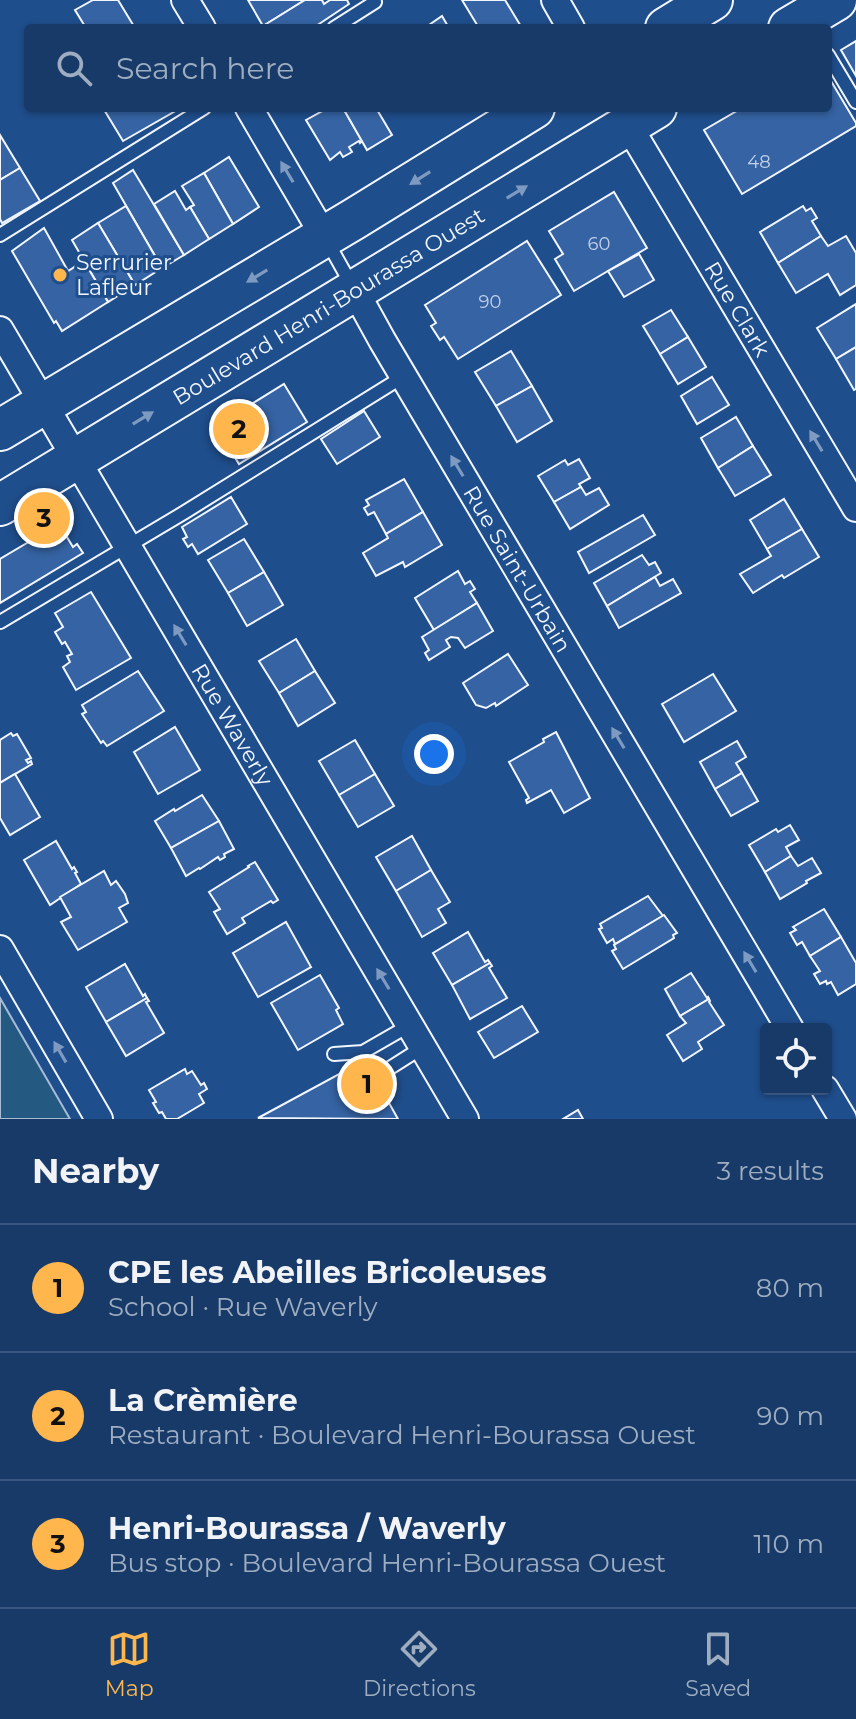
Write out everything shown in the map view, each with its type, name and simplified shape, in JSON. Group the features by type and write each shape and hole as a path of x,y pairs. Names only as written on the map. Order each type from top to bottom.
{"main road":[{"path":"673,24 712,0"},
{"path":"0,430 527,112"},
{"name":"Boulevard Henri-Bourassa Ouest","path":"0,505 636,117"}],"street":[{"path":"185,0 200,24"},
{"path":"555,0 569,24"},
{"name":"Rue Saint-Urbain","path":"251,112 324,236"},
{"name":"Rue Clark","path":"636,117 856,508"},
{"name":"Rue Saint-Urbain","path":"355,291 786,1023"},
{"name":"Rue Waverly","path":"0,330 465,1119"},
{"path":"0,949 99,1119"},
{"path":"829,1095 843,1119"}],"lane":[{"path":"340,24 374,0"},
{"path":"832,62 856,102"},
{"path":"0,235 198,112"},
{"name":"Rue Saint-Urbain","path":"324,236 355,291"},
{"path":"0,622 404,376"},
{"path":"334,1054 363,1052 416,1036"},
{"path":"382,1073 416,1036"}],"shaded area":[{"path":"0,998 70,1119 0,1119"}],"building":[{"path":"93,0 118,0 133,24 84,24 75,10"},
{"path":"248,0 305,0 266,24 262,24"},
{"path":"305,0 322,0 324,4 330,0 347,0 349,4 319,24 266,24"},
{"path":"462,0 505,0 520,24 477,24"},
{"path":"442,16 447,24 430,24"},
{"path":"856,41 856,76 841,50"},
{"path":"832,83 856,123 856,126 742,194 704,130 735,112 832,112"},
{"path":"105,112 174,112 123,141"},
{"path":"320,112 345,112 362,141 349,147 352,152 343,157 340,152 330,160 306,120"},
{"path":"345,112 378,112 392,135 367,150"},
{"path":"0,135 20,168 0,180"},
{"path":"229,157 259,207 233,224 204,173"},
{"path":"20,168 40,201 2,223 0,180"},
{"path":"133,170 184,255 162,268 113,183"},
{"path":"204,173 233,224 209,239 190,207 194,205 182,186"},
{"path":"175,191 186,210 190,207 209,239 184,255 154,204"},
{"path":"614,192 647,248 574,291 555,259 563,254 549,231"},
{"path":"126,206 162,268 135,285 98,223"},
{"path":"803,206 806,211 811,208 817,218 812,221 821,236 778,263 760,232"},
{"path":"98,223 135,285 108,302 72,240"},
{"path":"44,228 68,271 84,261 108,302 62,331 56,321 54,323 12,251"},
{"path":"821,236 828,246 846,236 856,253 856,285 840,295 828,274 796,293 778,263"},
{"path":"527,241 561,295 458,359 444,337 440,340 431,326 436,323 425,305"},
{"path":"639,254 654,280 624,297 608,271"},
{"path":"856,304 856,347 836,359 817,328"},
{"path":"671,310 688,337 660,354 643,326"},
{"path":"688,337 706,367 678,384 660,354"},
{"path":"856,347 856,389 854,390 836,359"},
{"path":"511,351 532,386 496,406 475,372"},
{"path":"712,377 729,405 697,424 681,396"},
{"path":"284,384 307,422 239,464 216,426"},
{"path":"532,386 552,421 517,442 496,406"},
{"path":"364,411 380,437 337,464 321,439"},
{"path":"736,417 753,446 718,468 701,438"},
{"path":"753,446 771,475 735,496 718,468"},
{"path":"579,459 590,478 579,484 581,487 554,502 538,476 565,460 568,465"},
{"path":"404,479 423,512 386,534 374,512 368,515 364,508 369,505 366,500"},
{"path":"581,487 586,495 599,488 609,505 570,529 554,502"},
{"path":"231,497 247,524 198,554 192,544 188,547 183,539 187,537 182,527"},
{"path":"784,499 802,529 767,549 750,520"},
{"path":"423,512 442,545 405,567 403,562 376,576 363,553 388,538 386,534"},
{"path":"643,515 655,535 589,573 578,552"},
{"path":"59,524 73,547 77,544 83,553 0,603 0,559"},
{"path":"802,529 819,557 753,593 740,574 771,556 767,549"},
{"path":"244,539 264,572 228,593 208,560"},
{"path":"642,555 649,565 655,562 661,573 607,606 594,583"},
{"path":"458,571 465,584 470,581 475,589 470,592 477,603 434,630 415,598"},
{"path":"264,572 283,605 247,626 228,593"},
{"path":"655,577 660,586 673,579 681,593 619,628 607,606"},
{"path":"91,592 131,658 76,690 63,667 70,662 67,656 72,654 55,632 63,627 55,613"},
{"path":"477,603 493,631 465,648 458,638 451,637 446,640 450,647 429,660 425,653 429,650 422,637"},
{"path":"296,639 315,671 279,693 259,661"},
{"path":"508,654 528,685 496,706 495,703 486,708 476,705 463,683"},
{"path":"138,671 164,711 107,746 103,741 101,743 82,714 86,712 82,705"},
{"path":"315,671 335,703 298,726 279,693"},
{"path":"713,674 736,711 684,742 662,704"},
{"path":"175,727 200,770 158,794 134,752"},
{"path":"556,732 590,798 564,813 551,790 527,803 529,798 509,762"},
{"path":"11,733 13,736 17,734 31,758 26,760 32,764 0,783 0,740"},
{"path":"355,740 375,774 339,795 319,761"},
{"path":"737,741 746,757 736,763 742,773 715,789 700,762"},
{"path":"742,773 758,801 731,816 715,789"},
{"path":"15,774 40,817 10,835 0,818 0,783"},
{"path":"375,774 394,806 358,827 339,795"},
{"path":"202,795 219,821 171,848 155,821"},
{"path":"219,821 234,849 220,860 218,857 186,876 171,848"},
{"path":"790,825 799,840 786,847 791,856 765,872 749,845 776,829 778,832"},
{"path":"412,836 431,870 396,891 376,857"},
{"path":"56,841 72,869 74,867 77,872 81,884 50,905 24,860"},
{"path":"791,856 798,866 812,858 821,873 780,899 765,872"},
{"path":"255,862 278,900 242,918 245,923 227,934 214,912 220,909 209,892"},
{"path":"431,870 450,902 438,909 446,923 422,937 396,891"},
{"path":"104,871 111,885 116,881 125,894 128,903 119,908 127,922 78,950 61,922 71,917 60,897"},
{"path":"648,896 663,916 615,944 613,939 607,943 599,929 602,928 600,924"},
{"path":"824,909 841,937 810,956 802,942 797,945 790,933 796,930 793,927"},
{"path":"664,915 677,933 673,935 674,938 623,969 612,951 616,949 614,945"},
{"path":"286,922 311,967 258,997 233,953"},
{"path":"468,932 485,962 488,960 490,963 452,985 433,953"},
{"path":"841,937 856,963 856,984 838,995 831,982 820,984 814,974 820,971 810,956"},
{"path":"490,963 492,966 489,968 507,998 470,1019 452,985"},
{"path":"125,964 147,998 106,1022 86,987"},
{"path":"691,973 709,999 680,1016 665,989"},
{"path":"320,975 339,1008 336,1010 343,1024 298,1050 271,1003"},
{"path":"147,998 149,1001 146,1002 164,1033 126,1056 106,1022"},
{"path":"709,999 724,1025 698,1042 702,1049 683,1061 667,1035 686,1023 680,1016"},
{"path":"522,1006 538,1032 494,1058 478,1032"},
{"path":"365,1060 398,1119 258,1118"},
{"path":"185,1069 187,1074 192,1071 201,1085 204,1083 207,1089 199,1094 204,1103 177,1119 166,1119 153,1103 156,1102 149,1090"},
{"path":"578,1110 583,1119 563,1119"}],"place":[{"name":"Serrurier Lafleur","path":"60,275"},
{"name":"La Crèmière","path":"239,429"},
{"name":"Henri-Bourassa / Waverly","path":"44,518"},
{"name":"CPE les Abeilles Bricoleuses","path":"367,1084"}]}
